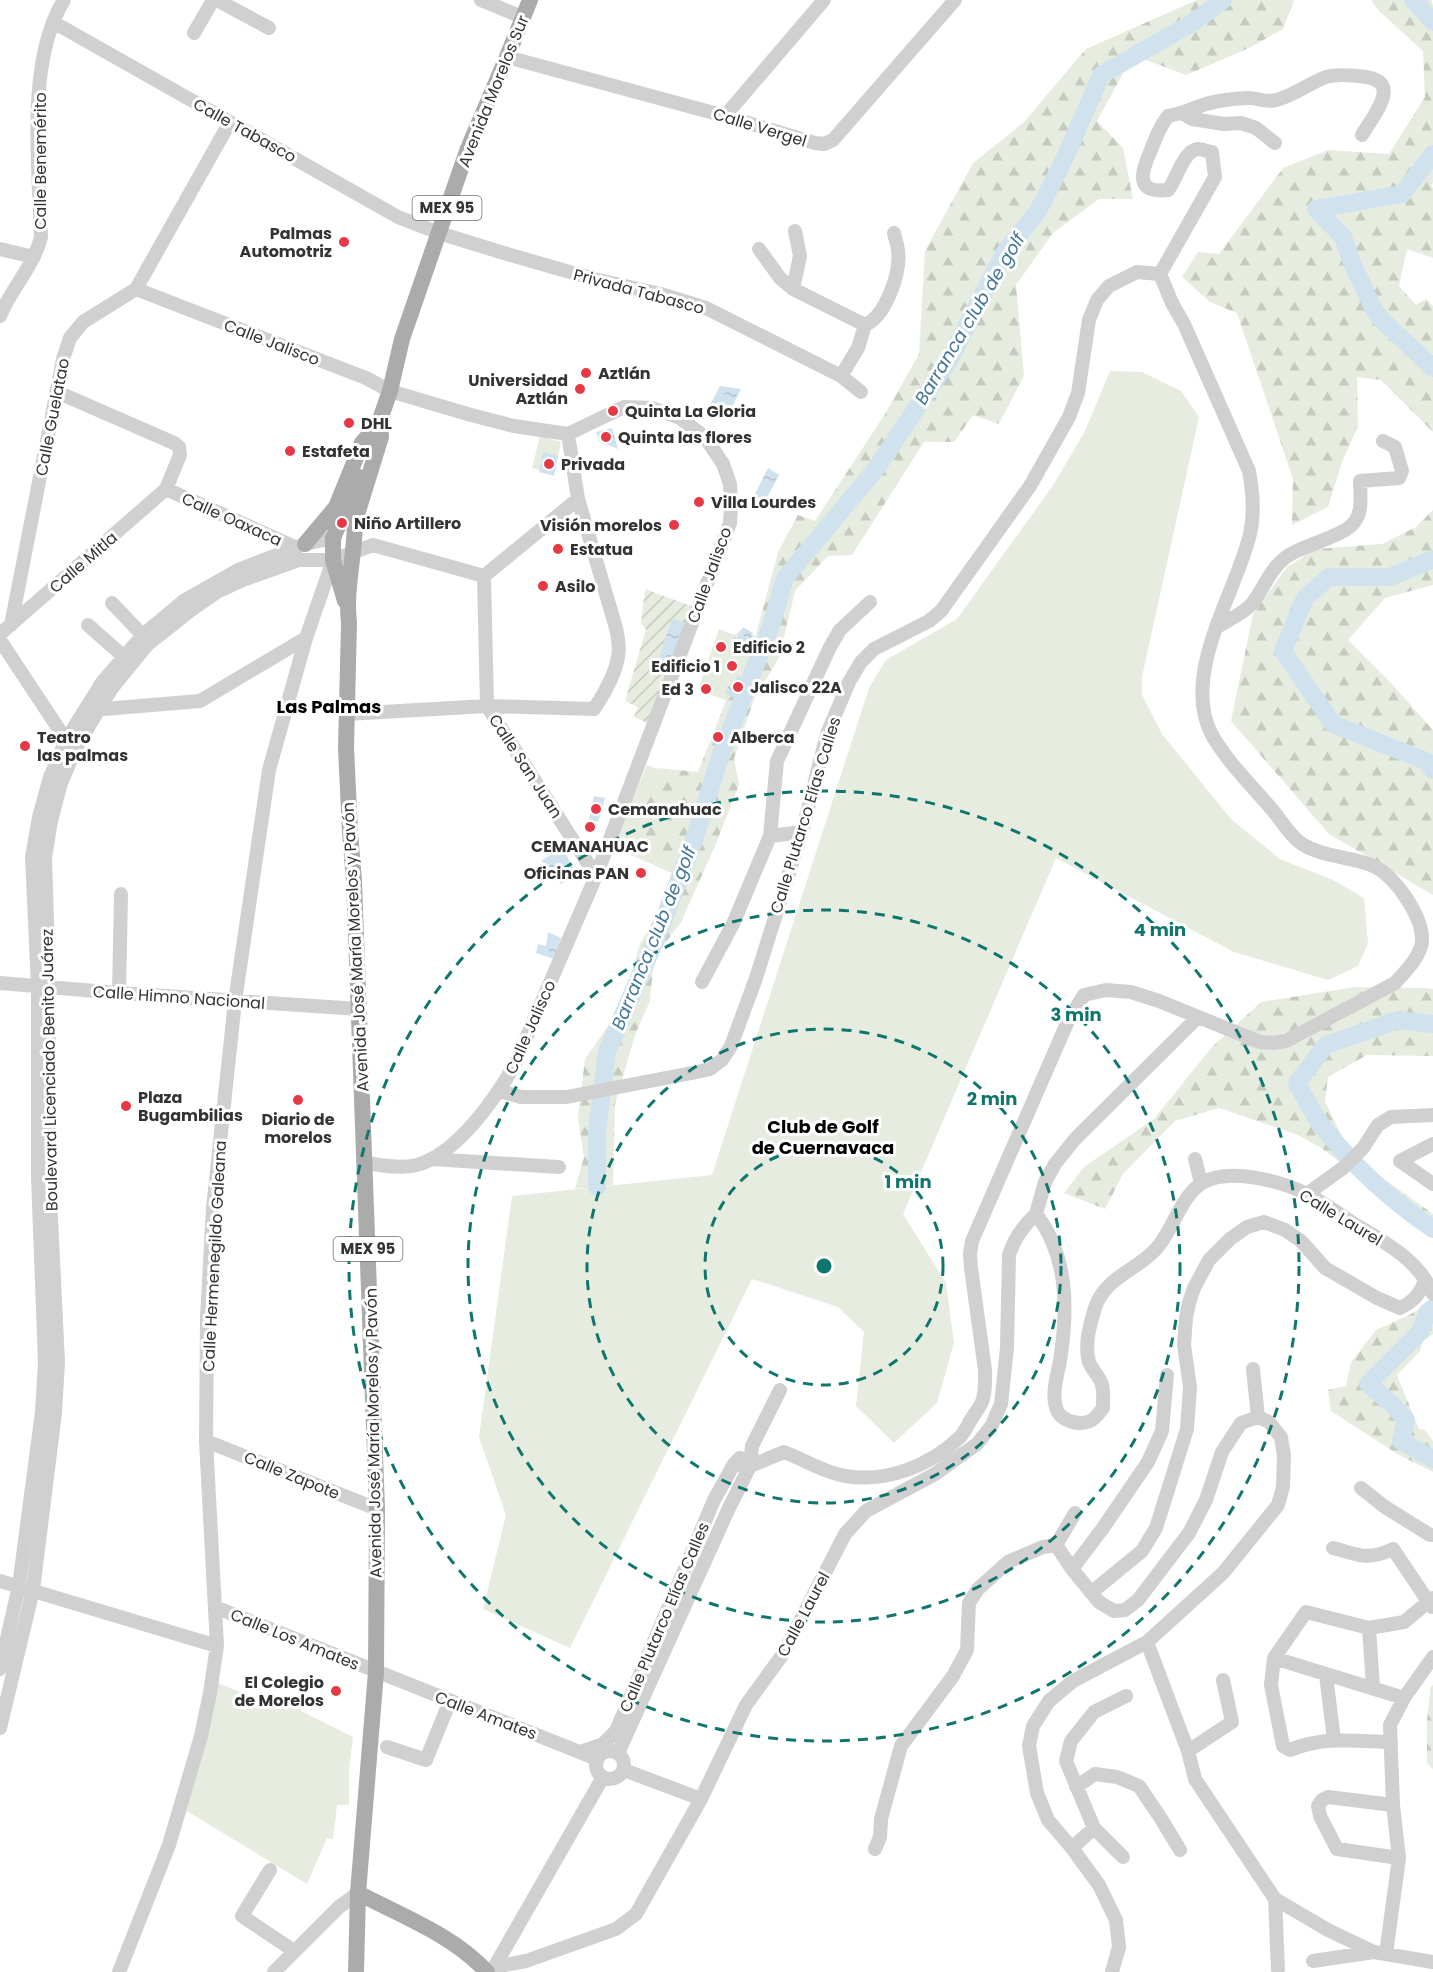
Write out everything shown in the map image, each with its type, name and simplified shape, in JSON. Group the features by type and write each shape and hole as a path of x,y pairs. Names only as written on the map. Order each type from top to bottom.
{"main road":[{"name":"Avenida Morelos Sur","path":"347,606 333,560 333,538 380,422 402,339 470,142 530,0"},
{"name":"Avenida Morelos Sur","path":"347,606 354,552 355,521 381,437 380,422"},
{"path":"301,546 336,507 362,443 380,422"},
{"name":"Avenida José María Morelos y Pavón","path":"347,606 349,623 346,748 366,1163 377,1509 376,1671 358,1893 356,1972"},
{"path":"358,1893 454,1943 491,1970"}],"street":[{"name":"Calle Benemérito","path":"0,316 4,305 38,250 41,237 38,102 43,54 53,22 64,0"},
{"path":"194,33 215,0 269,28"},
{"path":"482,0 522,17"},
{"path":"725,116 824,0"},
{"name":"Calle Vergel","path":"507,57 824,144 833,140 955,0"},
{"name":"Calle Tabasco","path":"53,22 398,217 439,233"},
{"path":"734,1464 750,1466 784,1452 815,1467 845,1476 872,1477 895,1474 930,1461 961,1436 982,1402 985,1386 985,1370 971,1268 972,1241 1068,1021 1084,995 1106,990 1131,992 1260,1041 1273,1043 1286,1041 1395,982 1407,970 1419,949 1422,942 1420,920 1396,884 1373,866 1316,852 1299,842 1225,754 1212,733 1203,709 1202,687 1216,628 1250,535 1253,491 1249,471 1160,274 1215,177 1212,152 1198,149 1186,155 1174,183 1168,190 1158,191 1147,186 1142,179 1142,170 1161,124 1168,116 1182,114 1206,104 1249,98 1272,102 1328,76 1374,77 1380,82 1384,91 1383,98 1362,135"},
{"path":"1182,114 1192,119 1224,124 1242,123 1256,128 1275,143"},
{"name":"Calle Guelatao","path":"5,630 63,358 70,338 83,322 136,289 230,122"},
{"path":"793,289 800,256 795,231"},
{"path":"841,376 858,348 865,325 881,311 891,292 898,270 899,252 894,232"},
{"name":"Privada Tabasco","path":"439,233 594,279 661,294 706,308 841,376 861,392"},
{"path":"0,249 34,257"},
{"path":"759,249 780,278 793,289 865,325"},
{"name":"Calle Plutarco Elías Calles","path":"500,1090 521,1097 567,1097 710,1069 722,1060 731,1046 756,978 802,832 827,734 849,682 861,662 874,649 929,621 941,612 1030,486 1069,417 1078,393 1089,320 1097,300 1109,286 1137,273 1160,274"},
{"name":"Calle Jalisco","path":"136,289 366,378 390,391 514,426 568,434 624,407 652,408 680,418 705,437 723,464 730,484 730,523 596,876 515,1064 500,1090 482,1114 451,1144 431,1159 415,1165 398,1167 366,1163"},
{"path":"57,392 179,447 180,455 166,489"},
{"path":"347,714 487,706 594,709 603,695 618,657 619,643 578,499 568,434"},
{"path":"1216,628 1253,604 1271,570 1286,557 1304,547 1347,530 1356,521 1359,510 1360,481 1399,478 1402,471 1395,447 1383,441"},
{"name":"Calle Oaxaca","path":"166,489 301,546"},
{"name":"Calle Mitla","path":"5,630 166,489"},
{"path":"333,560 373,545 484,576 578,499"},
{"name":"Boulevard Licenciado Benito Juárez","path":"90,711 112,688 146,639 185,600 238,570 301,546 333,538"},
{"name":"Boulevard Licenciado Benito Juárez","path":"0,1728 33,1590 55,1413 38,1178 44,986 32,857 39,817 50,777 90,711 103,681 123,656 217,592 234,584 299,560 333,560"},
{"name":"Calle Hermenegildo Galeana","path":"119,1972 169,1845 201,1736 217,1646 206,1442 207,1318 213,1208 235,1001 269,770 306,638 333,560"},
{"name":"Calle San Juan","path":"484,576 487,706 596,876"},
{"path":"702,982 733,924 770,836 777,761 830,647 840,630 870,602"},
{"path":"112,603 146,639"},
{"path":"88,625 123,656"},
{"path":"90,711 200,701 306,638"},
{"path":"0,640 71,743"},
{"path":"770,836 802,832"},
{"path":"119,993 121,894"},
{"path":"1419,949 1433,954"},
{"name":"Calle Himno Nacional","path":"0,983 359,1009"},
{"name":"Calle Laurel","path":"491,1970 526,1961 616,1929 636,1914 700,1798 746,1705 783,1654 845,1534 866,1511 935,1474 977,1444 992,1425 1001,1404 1007,1348 1009,1255 1023,1226 1036,1214 1045,1182 1055,1164 1075,1139 1198,1017"},
{"path":"1307,1194 1342,1168 1363,1148 1378,1125 1391,1117 1433,1115"},
{"path":"1433,1144 1400,1161 1433,1184"},
{"path":"431,1159 559,1167"},
{"path":"1036,1214 1047,1228 1057,1252 1064,1284 1064,1322 1055,1387 1056,1410 1066,1420 1081,1424 1093,1420 1103,1408 1102,1385 1089,1362 1087,1341 1096,1305 1106,1288 1117,1277 1156,1249 1182,1204 1201,1183 1195,1159"},
{"name":"Calle Laurel","path":"1201,1183 1222,1175 1238,1175 1286,1185 1307,1194 1405,1256 1433,1294"},
{"path":"1092,1592 1142,1551 1156,1528 1187,1429 1190,1387 1184,1345 1189,1302 1209,1260 1230,1239 1247,1227 1264,1222 1285,1230 1301,1241 1325,1268 1377,1298 1400,1308 1413,1302 1425,1281"},
{"name":"Boulevard Licenciado Benito Juárez","path":"0,1669 19,1586 42,1412 52,1362"},
{"path":"1253,1369 1258,1417"},
{"path":"1072,1569 1148,1462 1162,1431 1167,1375"},
{"name":"Calle Plutarco Elías Calles","path":"580,1752 603,1744 616,1731 714,1500 734,1464 752,1446 780,1390"},
{"path":"1056,1545 1099,1602 1114,1611 1125,1610 1138,1600 1189,1533 1206,1500 1222,1452 1241,1423 1258,1417 1269,1422 1281,1437 1284,1477 1278,1505 1223,1573 1147,1642 1073,1682 1049,1701 1033,1726 1029,1746 1037,1793 1048,1820 1099,1885 1116,1920 1123,1972"},
{"name":"Calle Zapote","path":"206,1442 377,1509"},
{"name":"Calle Plutarco Elías Calles","path":"618,1753 750,1466 752,1446"},
{"path":"1361,1488 1385,1507 1433,1535"},
{"path":"1056,1545 1075,1513"},
{"path":"875,1849 880,1837 881,1819 901,1746 954,1676 968,1650 969,1603 978,1589 1008,1562 1043,1547 1056,1545"},
{"path":"1333,1548 1365,1557 1376,1557 1393,1549 1431,1602 1404,1622 1369,1628 1306,1612 1274,1658 1271,1685 1283,1746 1290,1750 1307,1743 1334,1740 1391,1742"},
{"path":"0,1581 217,1646"},
{"name":"Calle Los Amates","path":"215,1607 376,1671"},
{"path":"1369,1628 1373,1687"},
{"path":"1147,1642 1154,1655 1188,1751 1195,1779 1275,1899 1328,1930 1380,1953 1433,1962"},
{"path":"1380,1953 1399,1858 1393,1805 1390,1725 1404,1698 1433,1657"},
{"path":"1274,1658 1404,1698"},
{"name":"Calle Amates","path":"376,1671 597,1759"},
{"path":"1326,1675 1334,1740"},
{"path":"1188,1751 1232,1722 1223,1680"},
{"path":"1123,1857 1094,1828 1066,1761 1071,1741 1094,1712 1126,1696"},
{"path":"387,1747 426,1760 450,1701"},
{"path":"606,1751 618,1753 624,1760 624,1770 619,1777 611,1780 603,1778 598,1773 597,1759 606,1751"},
{"path":"624,1770 700,1798"},
{"path":"1076,1787 1095,1774 1117,1777 1139,1786 1180,1850"},
{"path":"491,1970 603,1778"},
{"path":"1393,1805 1328,1797 1318,1806 1320,1816 1337,1849 1399,1858"},
{"path":"1072,1848 1094,1828"},
{"path":"270,1870 242,1916 294,1951"},
{"path":"274,1972 339,1907 358,1893"},
{"path":"1275,1899 1278,1970"},
{"path":"1112,1972 1119,1947"},
{"path":"1313,1961 1380,1953"}],"green space":[{"path":"1197,0 1294,0 1283,29 1249,48 1186,75 1133,55 1097,121 1123,148 1133,199 1099,199 1053,233 1016,285 1024,376 999,424 973,415 954,442 924,442 852,555 828,556 795,591 779,658 754,699 734,759 739,785 681,922 654,958 650,1001 635,1035 615,1104 613,1185 575,1189 584,1157 578,1118 585,1059 623,1005 640,944 677,880 663,854 634,839 658,768 698,772 731,688 752,650 778,552 798,515 815,521 885,414 919,354 925,251 973,163 1023,123 1086,49"},
{"path":"1371,0 1431,0 1433,5 1433,183 1431,186 1433,188 1433,258 1407,249 1399,286 1416,305 1426,299 1433,306 1433,432 1381,380 1357,377 1358,426 1342,462 1328,507 1292,525 1293,479 1237,313 1210,302 1182,277 1198,252 1219,254 1283,168 1328,150 1389,154 1425,97 1423,51 1379,11"},
{"path":"1110,371 1142,372 1181,391 1199,417 1142,677 1142,695 1162,734 1231,819 1280,859 1333,880 1364,898 1368,943 1358,966 1328,980 1234,952 1056,858 903,1214 946,1283 954,1343 937,1403 894,1443 856,1406 864,1332 838,1307 752,1279 570,1648 483,1609 506,1515 479,1437 512,1196 712,1175 869,688 886,660 957,619 1054,484 1085,431"},
{"path":"540,436 561,442 554,474 532,468"},
{"path":"1433,510 1433,585 1385,598 1348,640 1433,730 1433,895 1329,834 1231,721 1253,614 1287,567 1316,549 1382,544 1416,527"},
{"path":"645,589 691,606 652,725 634,717 638,707 625,701 646,629 641,624"},
{"path":"719,629 734,635 741,630 763,639 739,705 698,690"},
{"path":"647,765 710,788 674,874 624,852 613,844"},
{"path":"1355,987 1433,989 1433,1056 1367,1055 1328,1077 1325,1101 1343,1139 1359,1161 1433,1214 1433,1237 1321,1148 1298,1135 1219,1108 1175,1121 1123,1174 1105,1209 1064,1193 1084,1167 1154,1119 1212,1047 1261,1002"},
{"path":"1433,1300 1433,1334 1423,1341 1420,1351 1397,1375 1419,1429 1425,1430 1433,1441 1433,1472 1399,1455 1331,1411 1328,1390 1346,1386 1351,1362 1376,1330 1411,1314"},
{"path":"218,1683 288,1709 292,1705 353,1737 349,1771 349,1805 337,1805 333,1839 327,1838 307,1884 185,1810"},
{"path":"1433,1685 1433,1769 1427,1763 1427,1719"}],"water":[{"path":"720,386 741,389 731,409 711,403"},
{"name":"Quinta las flores","path":"612,428 618,449 599,441 596,432"},
{"name":"Privada","path":"543,452 558,456 554,476 539,472"},
{"path":"768,468 779,475 763,505 753,498"},
{"path":"672,618 685,623 671,667 658,662"},
{"path":"743,627 753,633 746,650 735,643 733,636 737,638"},
{"name":"Jalisco 22A","path":"737,676 748,679 740,700 725,694 728,686 731,688"},
{"name":"Cemanahuac","path":"594,796 605,798 598,822 589,819"},
{"path":"563,848 577,876 560,884 556,873 548,872 542,860"},
{"path":"548,932 561,938 554,959 536,953 538,944 546,946"}],"waterway":[{"name":"Barranca club de golf","path":"597,1187 597,1131 607,1052 659,932 693,843 721,754 771,626 785,578 875,470 949,360 1005,252 1038,211 1064,160 1101,75 1192,23 1223,0"},
{"path":"1413,0 1433,22"},
{"path":"1433,154 1402,194 1316,209 1343,237 1374,310 1433,368"},
{"path":"1433,559 1390,577 1329,577 1305,598 1283,651 1333,724 1426,761 1433,770"},
{"path":"1433,1024 1398,1020 1326,1045 1297,1083 1319,1122 1348,1156 1388,1195 1433,1229"},
{"path":"1433,1308 1427,1313 1420,1332 1368,1384 1392,1404 1406,1420 1401,1441 1433,1459"}],"place":[{"name":"Palmas Automotriz","path":"344,242"},
{"name":"Aztlán","path":"586,373"},
{"name":"Universidad Aztlán","path":"580,389"},
{"name":"Quinta La Gloria","path":"613,411"},
{"name":"DHL","path":"349,423"},
{"name":"Quinta las flores","path":"606,437"},
{"name":"Estafeta","path":"290,451"},
{"name":"Privada","path":"549,464"},
{"name":"Villa Lourdes","path":"699,502"},
{"name":"Niño Artillero","path":"342,523"},
{"name":"Visión morelos","path":"674,525"},
{"name":"Estatua","path":"558,549"},
{"name":"Asilo","path":"543,586"},
{"name":"Edificio 2","path":"721,647"},
{"name":"Edificio 1","path":"732,666"},
{"name":"Jalisco 22A","path":"738,687"},
{"name":"Ed 3","path":"706,689"},
{"name":"Alberca","path":"718,737"},
{"name":"Teatro las palmas","path":"25,746"},
{"name":"Cemanahuac","path":"596,809"},
{"name":"CEMANAHUAC","path":"590,827"},
{"name":"Oficinas PAN","path":"641,873"},
{"name":"Diario de morelos","path":"298,1100"},
{"name":"Plaza Bugambilias","path":"126,1106"},
{"name":"El Colegio de Morelos","path":"336,1691"}],"district":[{"name":"Las Palmas","path":"329,707"},
{"name":"Club de Golf de Cuernavaca","path":"823,1137"}]}
